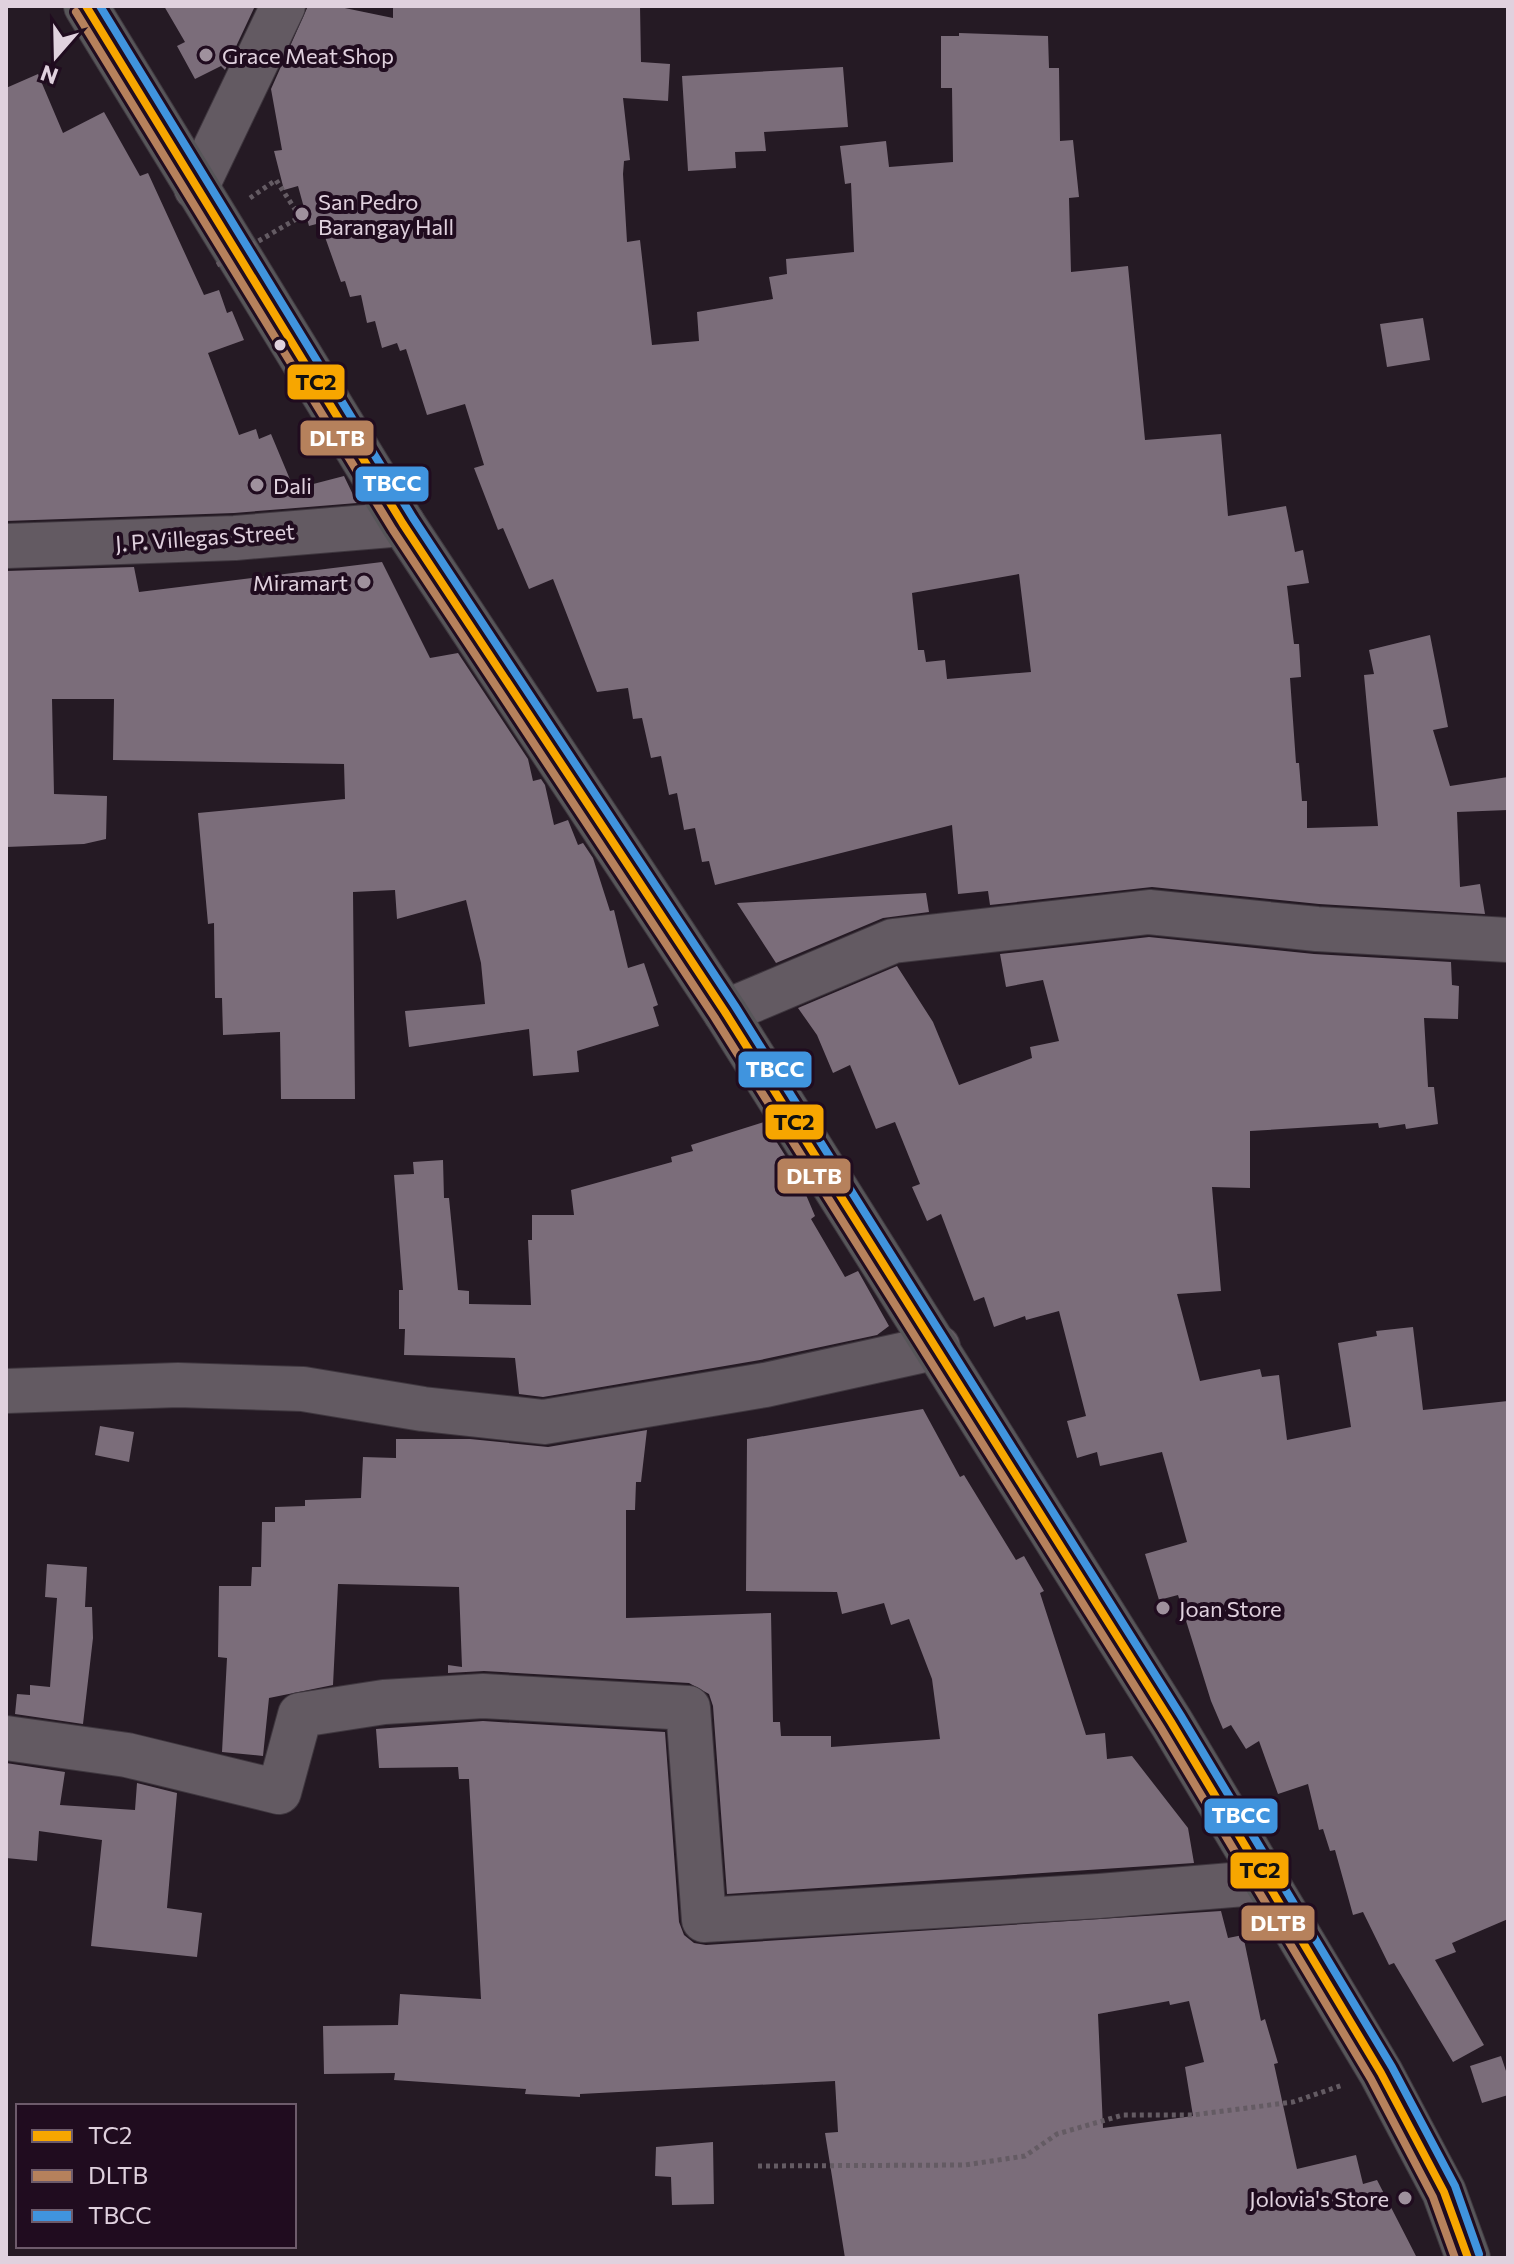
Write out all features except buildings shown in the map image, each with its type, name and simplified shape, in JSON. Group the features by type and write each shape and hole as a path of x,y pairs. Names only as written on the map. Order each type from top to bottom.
{"highway":[{"path":"86,6 403,524 725,1012 938,1347 1268,1882 1381,2073 1444,2192 1468,2258"}],"street":[{"path":"196,188 283,6"},
{"name":"J. P. Villegas Street","path":"6,546 235,538 403,524"},
{"path":"725,1012 893,941 1149,912 1317,929 1508,940"},
{"path":"6,1391 178,1385 303,1389 423,1409 544,1422 765,1385 938,1347"},
{"path":"6,1738 127,1755 279,1792 300,1715 384,1702 483,1696 688,1708 704,1920 1099,1896 1268,1882"}],"path":[{"path":"217,265 300,217 276,180"},
{"path":"758,2166 965,2165 1025,2156 1057,2134 1123,2115 1193,2115 1293,2102 1381,2073"}],"transit line":[{"name":"TC2","path":"86,6 403,524 725,1012 1171,1722 1381,2073 1444,2192 1468,2258"},
{"name":"TBCC","path":"100,6 413,518 735,1006 1181,1716 1392,2067 1455,2186 1479,2254"},
{"name":"DLTB","path":"76,12 393,530 715,1018 1161,1728 1371,2079 1433,2197 1455,2258"}],"place":[{"name":"Grace Meat Shop","path":"206,55"},
{"name":"San Pedro Barangay Hall","path":"302,214"},
{"name":"Dali","path":"257,485"},
{"name":"Miramart","path":"364,582"},
{"name":"Joan Store","path":"1163,1608"},
{"name":"Jolovia's Store","path":"1405,2198"}]}
